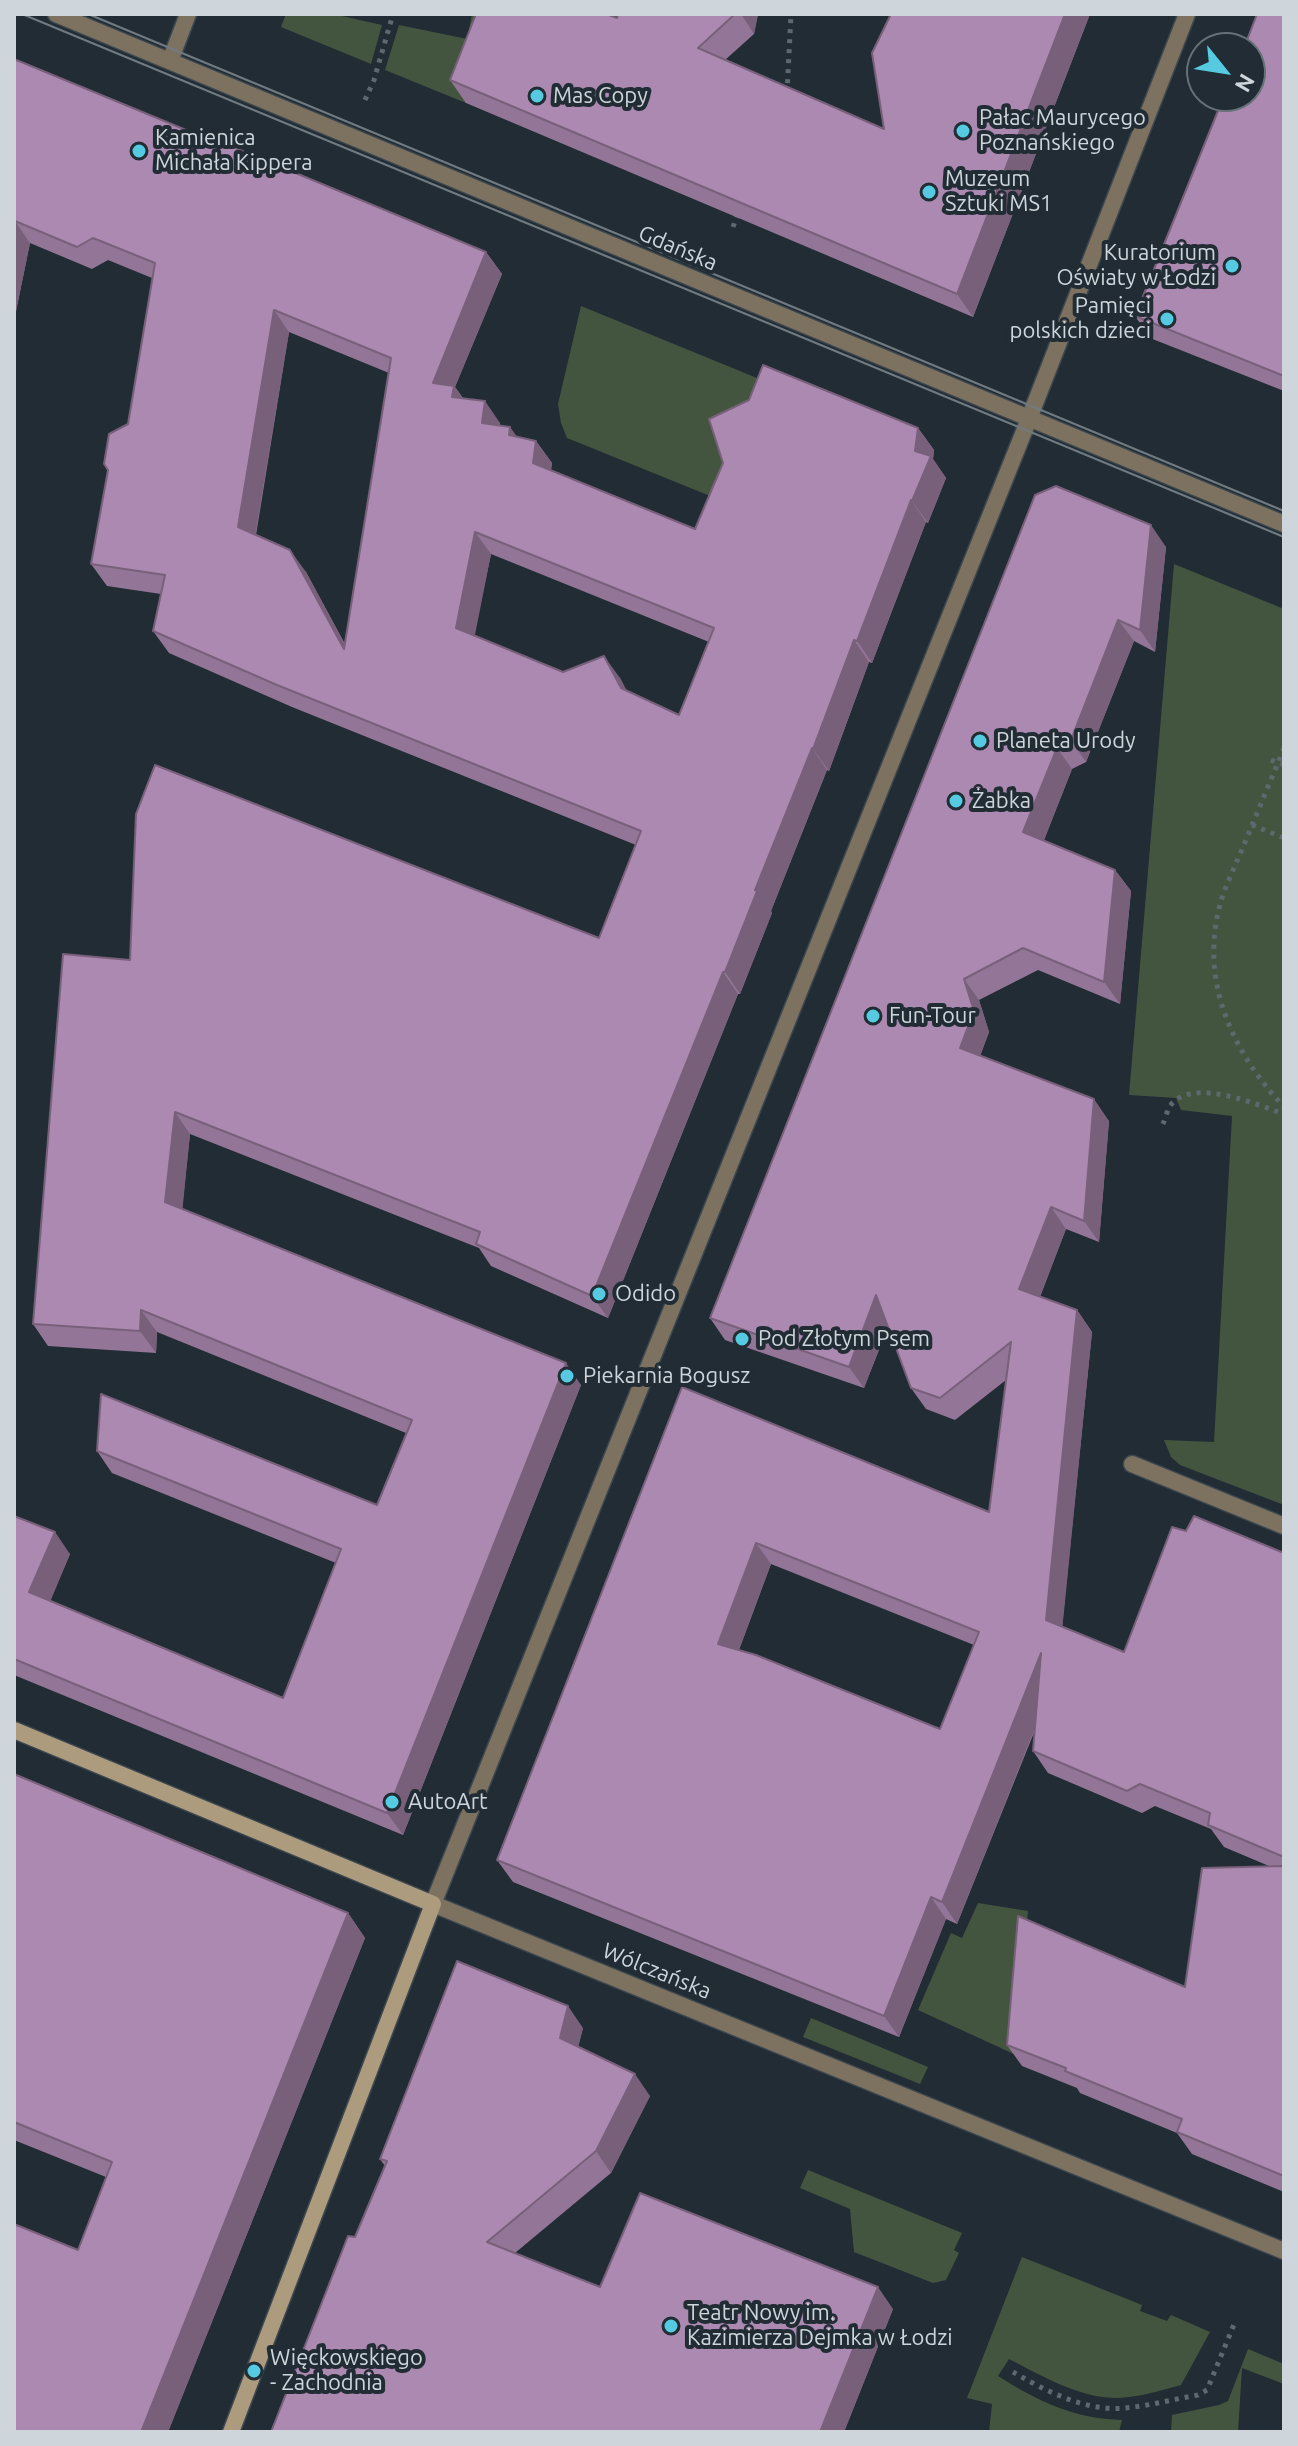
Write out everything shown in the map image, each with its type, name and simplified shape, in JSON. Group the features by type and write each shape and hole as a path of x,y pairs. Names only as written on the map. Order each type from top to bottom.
{"main road":[{"name":"Wólczańska","path":"14,1730 433,1904"},
{"path":"231,2432 433,1904"}],"street":[{"name":"Gdańska","path":"56,14 1284,524"},
{"path":"170,61 188,14"},
{"path":"433,1904 1029,418 1187,14"},
{"path":"1132,1464 1284,1526"},
{"name":"Wólczańska","path":"433,1904 1284,2251"}],"path":[{"path":"378,67 393,14"},
{"path":"786,102 791,14"},
{"path":"733,227 737,216"},
{"path":"1284,748 1281,764 1223,894 1217,919 1213,970 1226,1020 1249,1065 1284,1107"},
{"path":"1271,760 1281,764"},
{"path":"1252,825 1284,838"},
{"path":"1163,1124 1170,1106 1182,1096 1203,1093 1237,1097 1284,1114"},
{"path":"1013,2372 1039,2387 1080,2403 1104,2408 1123,2409 1198,2395 1207,2390 1235,2322"}],"green space":[{"path":"286,14 333,14 382,25 371,64 281,27"},
{"path":"472,14 501,14 466,103 385,70 399,25 467,39"},
{"path":"581,306 779,387 730,504 567,438 558,404"},
{"path":"1174,564 1284,609 1284,1505 1180,1465 1171,1457 1164,1440 1214,1442 1232,1116 1181,1110 1176,1098 1129,1095"},
{"path":"978,1903 1028,1911 1016,2055 918,2010 951,1933 962,1938"},
{"path":"811,2018 928,2067 920,2084 803,2037"},
{"path":"808,2170 962,2233 954,2250 959,2253 946,2280 933,2283 854,2252 850,2209 800,2188"},
{"path":"1022,2257 1142,2305 1140,2311 1167,2321 1171,2315 1210,2332 1181,2385 1131,2397 1100,2397 1060,2384 1009,2359 998,2376 1057,2407 1088,2416 1122,2420 1119,2432 989,2432 992,2404 967,2398"},
{"path":"1248,2349 1284,2364 1284,2384 1242,2368 1238,2432 1171,2432 1172,2415 1228,2401"}],"building":[{"path":"476,14 606,14 617,18 618,14 735,14 698,48 884,129 872,53 891,14 1065,14 957,294 450,80"},
{"name":"Kuratorium Oświaty w Łodzi","path":"1257,14 1284,14 1284,376 1135,316 1218,112 1266,112 1266,32 1250,32"},
{"path":"14,59 486,252 433,383 454,386 452,397 485,401 482,423 510,427 509,435 536,441 533,463 695,529 723,463 709,419 749,400 763,365 918,428 915,451 931,456 857,641 854,640 725,972 592,1296 476,1244 480,1232 175,1112 165,1202 566,1363 387,1813 14,1659 14,1516 55,1532 29,1592 283,1698 341,1549 97,1451 101,1394 377,1505 412,1420 141,1310 140,1331 33,1324 63,954 130,960 136,814 155,765 599,938 641,831 277,685 153,631 165,575 91,564 108,470 104,464 109,434 128,424 155,263 93,238 77,247 15,221 14,226","holes":["274,310 391,358 344,649 290,550 238,527","475,532 714,628 679,715 621,688 604,656 563,672 456,628"]},
{"path":"1056,486 1151,525 1140,630 1118,620 1071,740 1057,748 1023,832 1115,870 1104,982 1023,948 964,979 974,1011 960,1048 1094,1099 1084,1221 1051,1207 1019,1289 1077,1310 1046,1620 1124,1652 1172,1527 1186,1531 1194,1516 1284,1553 1284,1857 1208,1825 1210,1813 1140,1784 1127,1791 1033,1751 1041,1653 942,1902 931,1897 884,2016 497,1860 682,1387 989,1512 1011,1342 940,1398 911,1388 876,1295 849,1367 710,1318 1035,495","holes":["756,1543 979,1632 940,1729 756,1655 718,1644"]},
{"path":"14,1774 348,1913 141,2432 14,2432 14,2224 78,2250 112,2162 14,2122"},
{"path":"1284,1866 1284,2176 1177,2132 1182,2119 1007,2045 1018,1916 1185,1987 1202,1868"},
{"path":"457,1961 568,2006 560,2038 635,2074 596,2151 487,2242 600,2287 640,2193 878,2287 820,2432 271,2432 348,2236 355,2237 387,2161 380,2159"}],"tram line":[{"path":"22,14 1284,537"},
{"path":"88,14 1284,511"}],"place":[{"name":"Mas Copy","path":"537,96"},
{"name":"Pałac Maurycego Poznańskiego","path":"963,131"},
{"name":"Kamienica Michała Kippera","path":"139,151"},
{"name":"Muzeum Sztuki MS1","path":"929,192"},
{"name":"Kuratorium Oświaty w Łodzi","path":"1232,266"},
{"name":"Pamięci polskich dzieci","path":"1167,319"},
{"name":"Planeta Urody","path":"980,741"},
{"name":"Żabka","path":"956,801"},
{"name":"Fun-Tour","path":"873,1016"},
{"name":"Odido","path":"599,1294"},
{"name":"Pod Złotym Psem","path":"742,1339"},
{"name":"Piekarnia Bogusz","path":"567,1376"},
{"name":"AutoArt","path":"392,1802"},
{"name":"Teatr Nowy im. Kazimierza Dejmka w Łodzi","path":"671,2326"},
{"name":"Więckowskiego - Zachodnia","path":"254,2371"}]}
